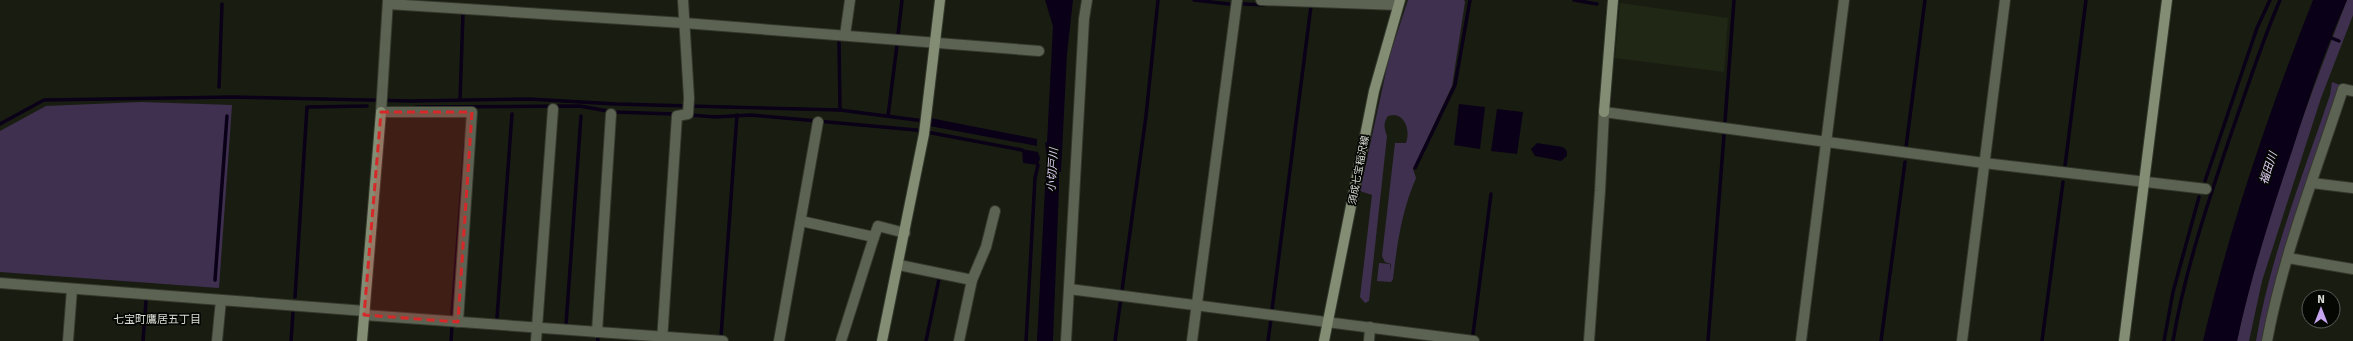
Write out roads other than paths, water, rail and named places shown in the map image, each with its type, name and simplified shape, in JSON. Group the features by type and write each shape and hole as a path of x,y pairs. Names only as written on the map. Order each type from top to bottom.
{"street":[{"path":"662,339 677,116 688,114 686,31 684,24 683,0"},
{"path":"845,35 850,0"},
{"path":"882,341 899,264 924,134 940,0"},
{"path":"1066,341 1087,0"},
{"path":"1192,341 1198,305 1237,0"},
{"path":"1261,0 1399,2"},
{"path":"1589,341 1613,0"},
{"path":"1801,341 1844,0"},
{"path":"1962,341 2005,0"},
{"path":"2124,341 2167,0"},
{"path":"362,341 381,109 388,2 468,4 684,24 1039,50"},
{"name":"須成七宝稲沢線","path":"1324,341 1374,91 1399,2"},
{"path":"2267,341 2272,314 2288,258 2343,89 2353,91"},
{"path":"381,109 472,112 458,322"},
{"path":"536,341 553,109"},
{"path":"1604,112 1826,143 2206,189"},
{"path":"597,332 611,114"},
{"path":"779,341 818,122"},
{"path":"2312,182 2353,188"},
{"path":"959,341 972,280 986,247 995,211"},
{"path":"801,221 874,237"},
{"path":"841,341 878,226 905,233"},
{"path":"2288,258 2353,269"},
{"path":"899,264 972,280"},
{"path":"0,283 221,300 458,322 597,332 662,339 723,341"},
{"path":"68,341 72,288"},
{"path":"1069,289 1328,321 1474,341"},
{"path":"217,341 221,300"},
{"path":"1369,341 1370,327"}],"water":[{"name":"小切戸川","path":"1045,0 1073,0 1067,54 1061,172 1059,172 1053,341 1037,341 1045,188 1048,163 1045,143 1047,142 1053,26"},
{"name":"福田川","path":"2313,0 2347,0 2331,37 2304,113 2262,245 2237,341 2203,341 2225,254 2238,211 2266,126"},
{"path":"1459,104 1485,107 1480,149 1454,145"},
{"path":"1497,109 1523,112 1517,154 1491,151"},
{"path":"920,116 1037,139 1037,146 919,124"},
{"path":"1537,143 1563,147 1567,151 1567,156 1561,161 1535,156 1531,149"},
{"path":"1022,149 1038,152 1040,158 1038,165 1023,163"}],"waterway":[{"path":"898,35 902,0"},
{"path":"1115,341 1146,116 1158,0"},
{"path":"1194,0 1229,4"},
{"path":"1415,168 1455,85 1470,0"},
{"path":"1574,0 1597,4"},
{"path":"1725,122 1734,0"},
{"path":"1906,147 1925,0"},
{"path":"2065,166 2086,0"},
{"path":"2205,181 2257,28 2270,0"},
{"path":"2173,341 2184,288 2206,211 2254,67 2280,0"},
{"path":"219,87 222,4"},
{"path":"1244,4 1264,5"},
{"path":"1272,310 1311,6 1309,6"},
{"path":"460,100 463,14"},
{"path":"2329,37 2339,41"},
{"path":"839,41 840,110"},
{"path":"888,116 897,45"},
{"path":"0,124 44,100 232,97 412,101 529,99 616,104 840,110 924,121"},
{"path":"295,297 307,107 367,106"},
{"path":"416,107 580,106 613,112 674,114"},
{"path":"497,318 512,114"},
{"path":"691,115 715,117 751,115 916,130 1022,150"},
{"path":"721,336 737,115"},
{"path":"215,280 227,116"},
{"path":"566,325 581,116"},
{"path":"1708,341 1724,135"},
{"path":"452,314 465,146"},
{"path":"1881,341 1905,162"},
{"path":"1026,341 1035,178 1038,165"},
{"path":"2042,341 2063,182"},
{"path":"1473,334 1491,194"},
{"path":"2164,341 2173,292 2199,197"},
{"path":"926,341 939,279"},
{"path":"143,341 146,301"},
{"path":"291,341 293,313"},
{"path":"1268,341 1271,319"},
{"path":"451,341 452,325"},
{"path":"597,335 598,341"}],"district":[{"name":"七宝町鷹居五丁目","path":"157,319"}]}
